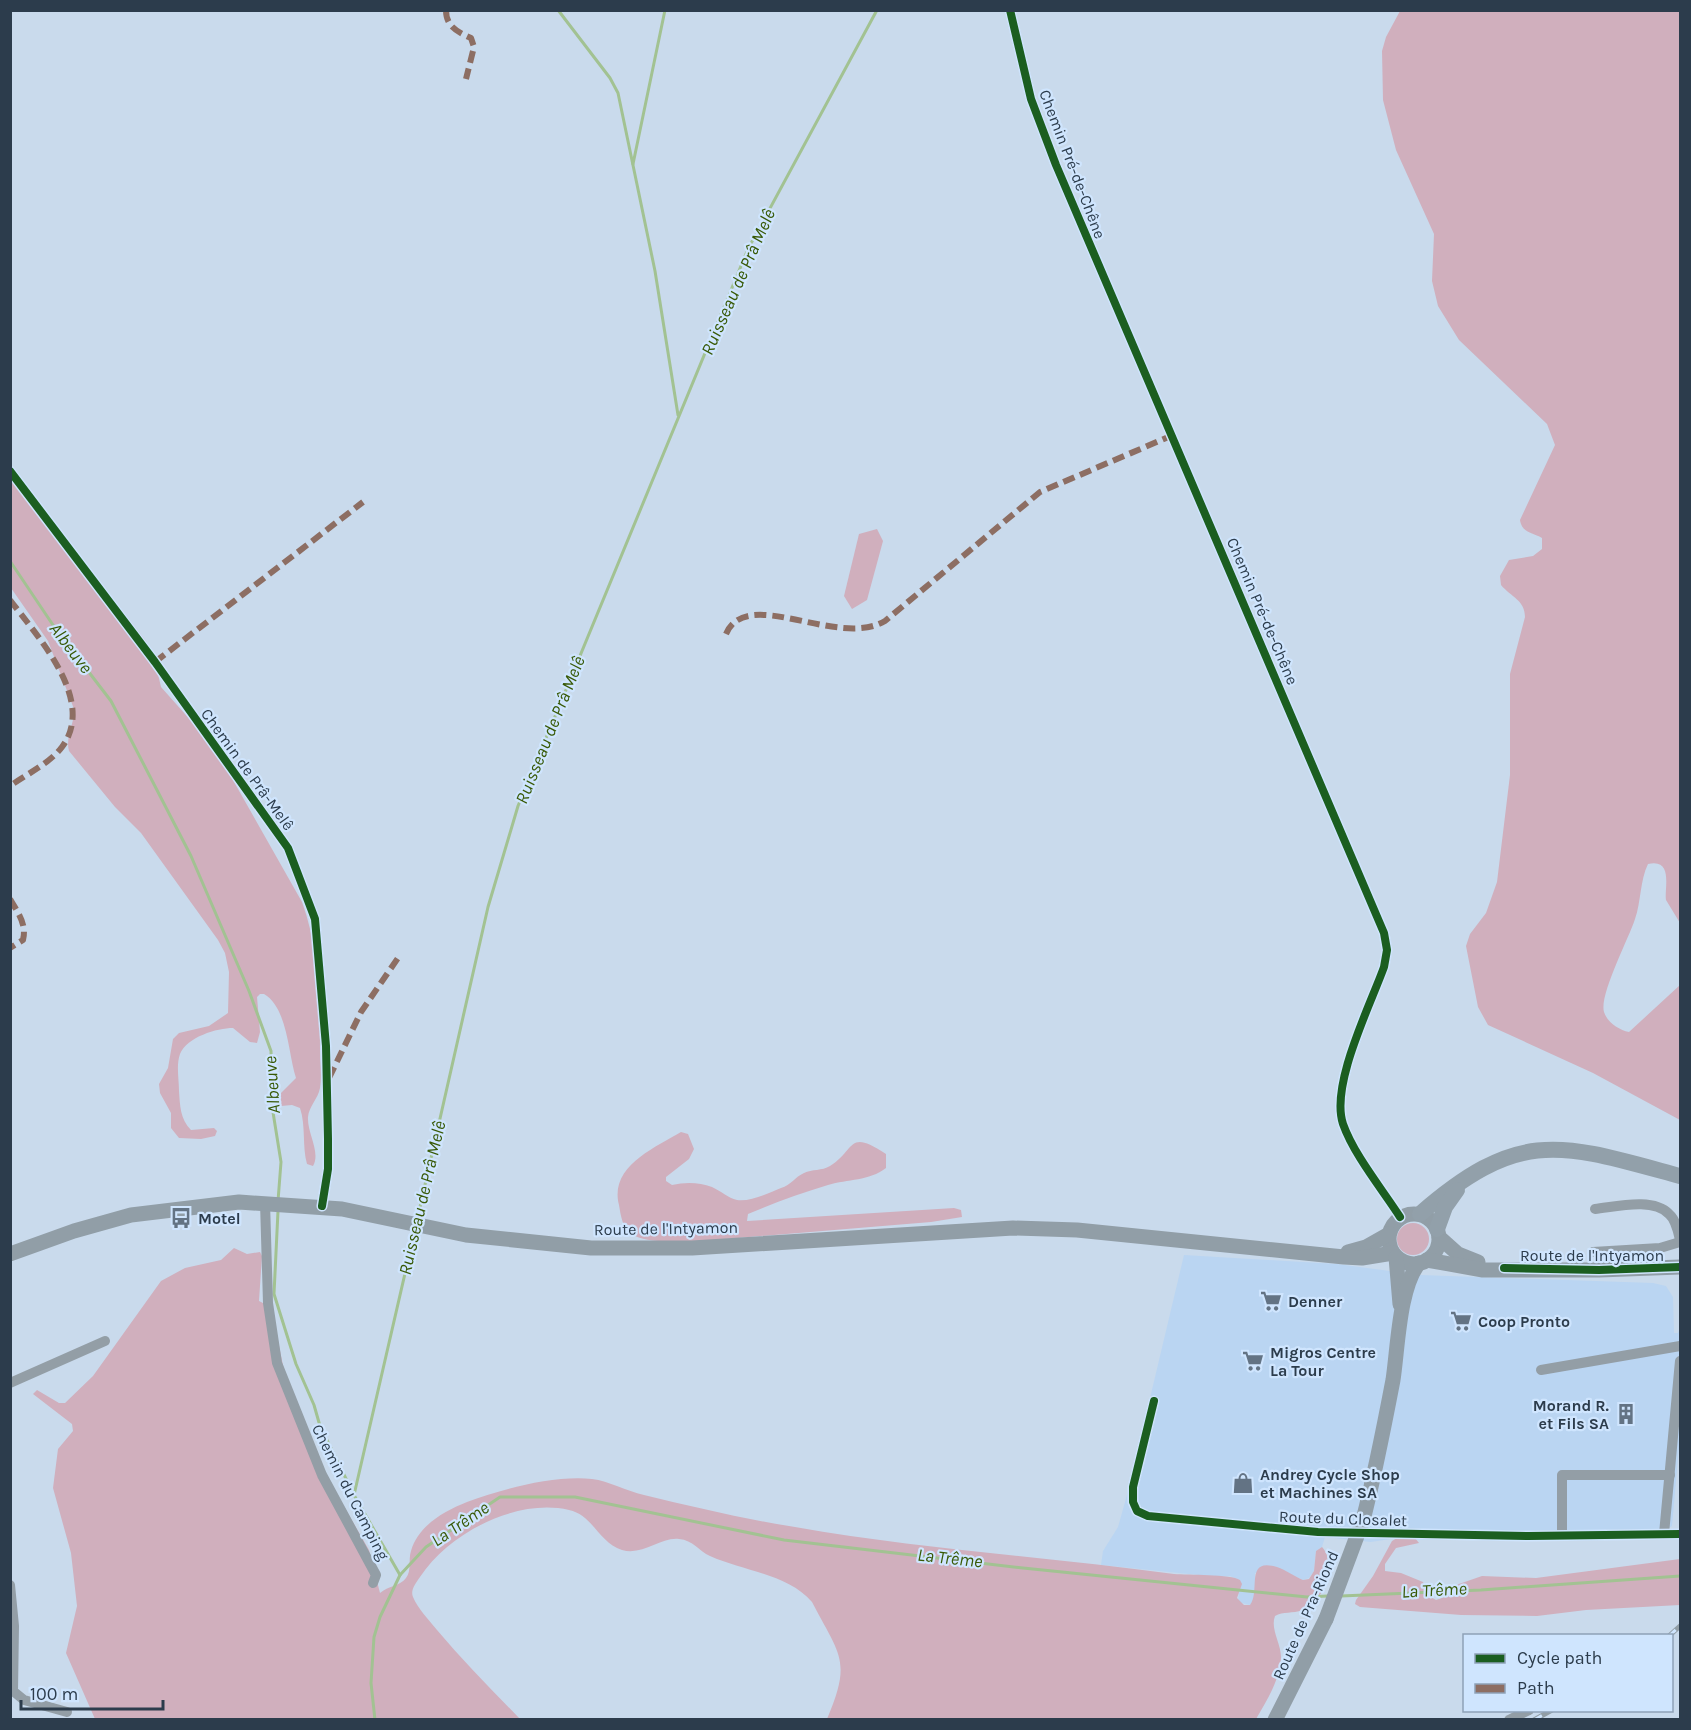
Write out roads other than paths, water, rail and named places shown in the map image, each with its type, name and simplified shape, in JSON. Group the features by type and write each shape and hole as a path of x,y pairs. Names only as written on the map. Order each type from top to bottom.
{"highway":[{"path":"1420,1214 1490,1164 1514,1154 1565,1148 1607,1155 1680,1176"},
{"path":"1438,1233 1445,1207 1463,1182"}],"main road":[{"name":"Route de l'Intyamon","path":"10,1254 74,1231 131,1215 222,1203 267,1202 322,1206 514,1242 619,1249 692,1248 962,1229 1044,1228 1362,1258 1394,1255"},
{"path":"1410,1213 1420,1214 1432,1221 1438,1233 1464,1257 1504,1268 1476,1270 1423,1262 1406,1263 1394,1255 1389,1244 1389,1234 1393,1224 1400,1217 1410,1213"},
{"path":"1423,1262 1437,1248 1438,1233"},
{"name":"Route de l'Intyamon","path":"1331,1255 1366,1247 1389,1234"},
{"name":"Route de Pra-Riond","path":"1394,1255 1397,1292 1402,1310"},
{"name":"Route de Pra-Riond","path":"1275,1719 1326,1619 1363,1520 1384,1425 1402,1310 1411,1279 1423,1262"},
{"name":"Route de l'Intyamon","path":"1504,1268 1599,1270 1680,1267"}],"street":[{"name":"Chemin Pré-de-Chêne","path":"1010,10 1031,99 1053,158 1384,933 1387,950 1384,967 1346,1071 1340,1105 1346,1131 1400,1217"},
{"name":"Chemin de Prâ-Melê","path":"10,471 155,662 288,848 315,918 326,1046 328,1168 322,1206"},
{"name":"Chemin du Camping","path":"267,1202 268,1303 277,1363 322,1474 376,1575 373,1583"},
{"name":"Route de l'Intyamon","path":"1593,1252 1660,1248 1680,1241 1672,1217 1660,1207 1648,1205 1595,1209"},
{"path":"10,1383 105,1341"},
{"path":"1541,1370 1680,1346"},
{"path":"1664,1534 1680,1361"},
{"name":"Route du Closalet","path":"1154,1401 1132,1496 1137,1511 1148,1516 1318,1532 1680,1534"},
{"path":"1562,1535 1562,1475 1670,1474"},
{"path":"10,1585 14,1626 13,1691 24,1700 67,1712"},
{"path":"1509,1719 1525,1712"}],"waterway":[{"path":"558,10 610,78 618,93 655,271 678,415"},
{"path":"633,164 665,10"},
{"name":"Ruisseau de Prâ Melê","path":"417,1220 488,907 518,806 748,249 877,10"},
{"name":"Albeuve","path":"10,561 55,628 111,701 191,856 249,991 271,1051 272,1106 281,1162 278,1201"},
{"name":"Albeuve","path":"278,1211 274,1294 296,1364 314,1405 320,1426 354,1495 400,1575"},
{"name":"Ruisseau de Prâ Melê","path":"354,1495 415,1230"},
{"name":"La Trême","path":"375,1720 371,1683 374,1637 380,1617 400,1575 426,1547 500,1497 575,1497 784,1540 1023,1568 1307,1597 1328,1596"},
{"name":"La Trême","path":"1341,1596 1481,1590 1680,1576"}],"railway":[{"path":"1671,1634 1680,1626"},
{"path":"1534,1720 1548,1712"}],"place":[{"name":"Motel","path":"181,1218"},
{"name":"Denner","path":"1271,1301"},
{"name":"Coop Pronto","path":"1461,1321"},
{"name":"Migros Centre La Tour","path":"1253,1361"},
{"name":"Morand R. et Fils SA","path":"1626,1414"},
{"name":"Andrey Cycle Shop et Machines SA","path":"1243,1483"}]}
